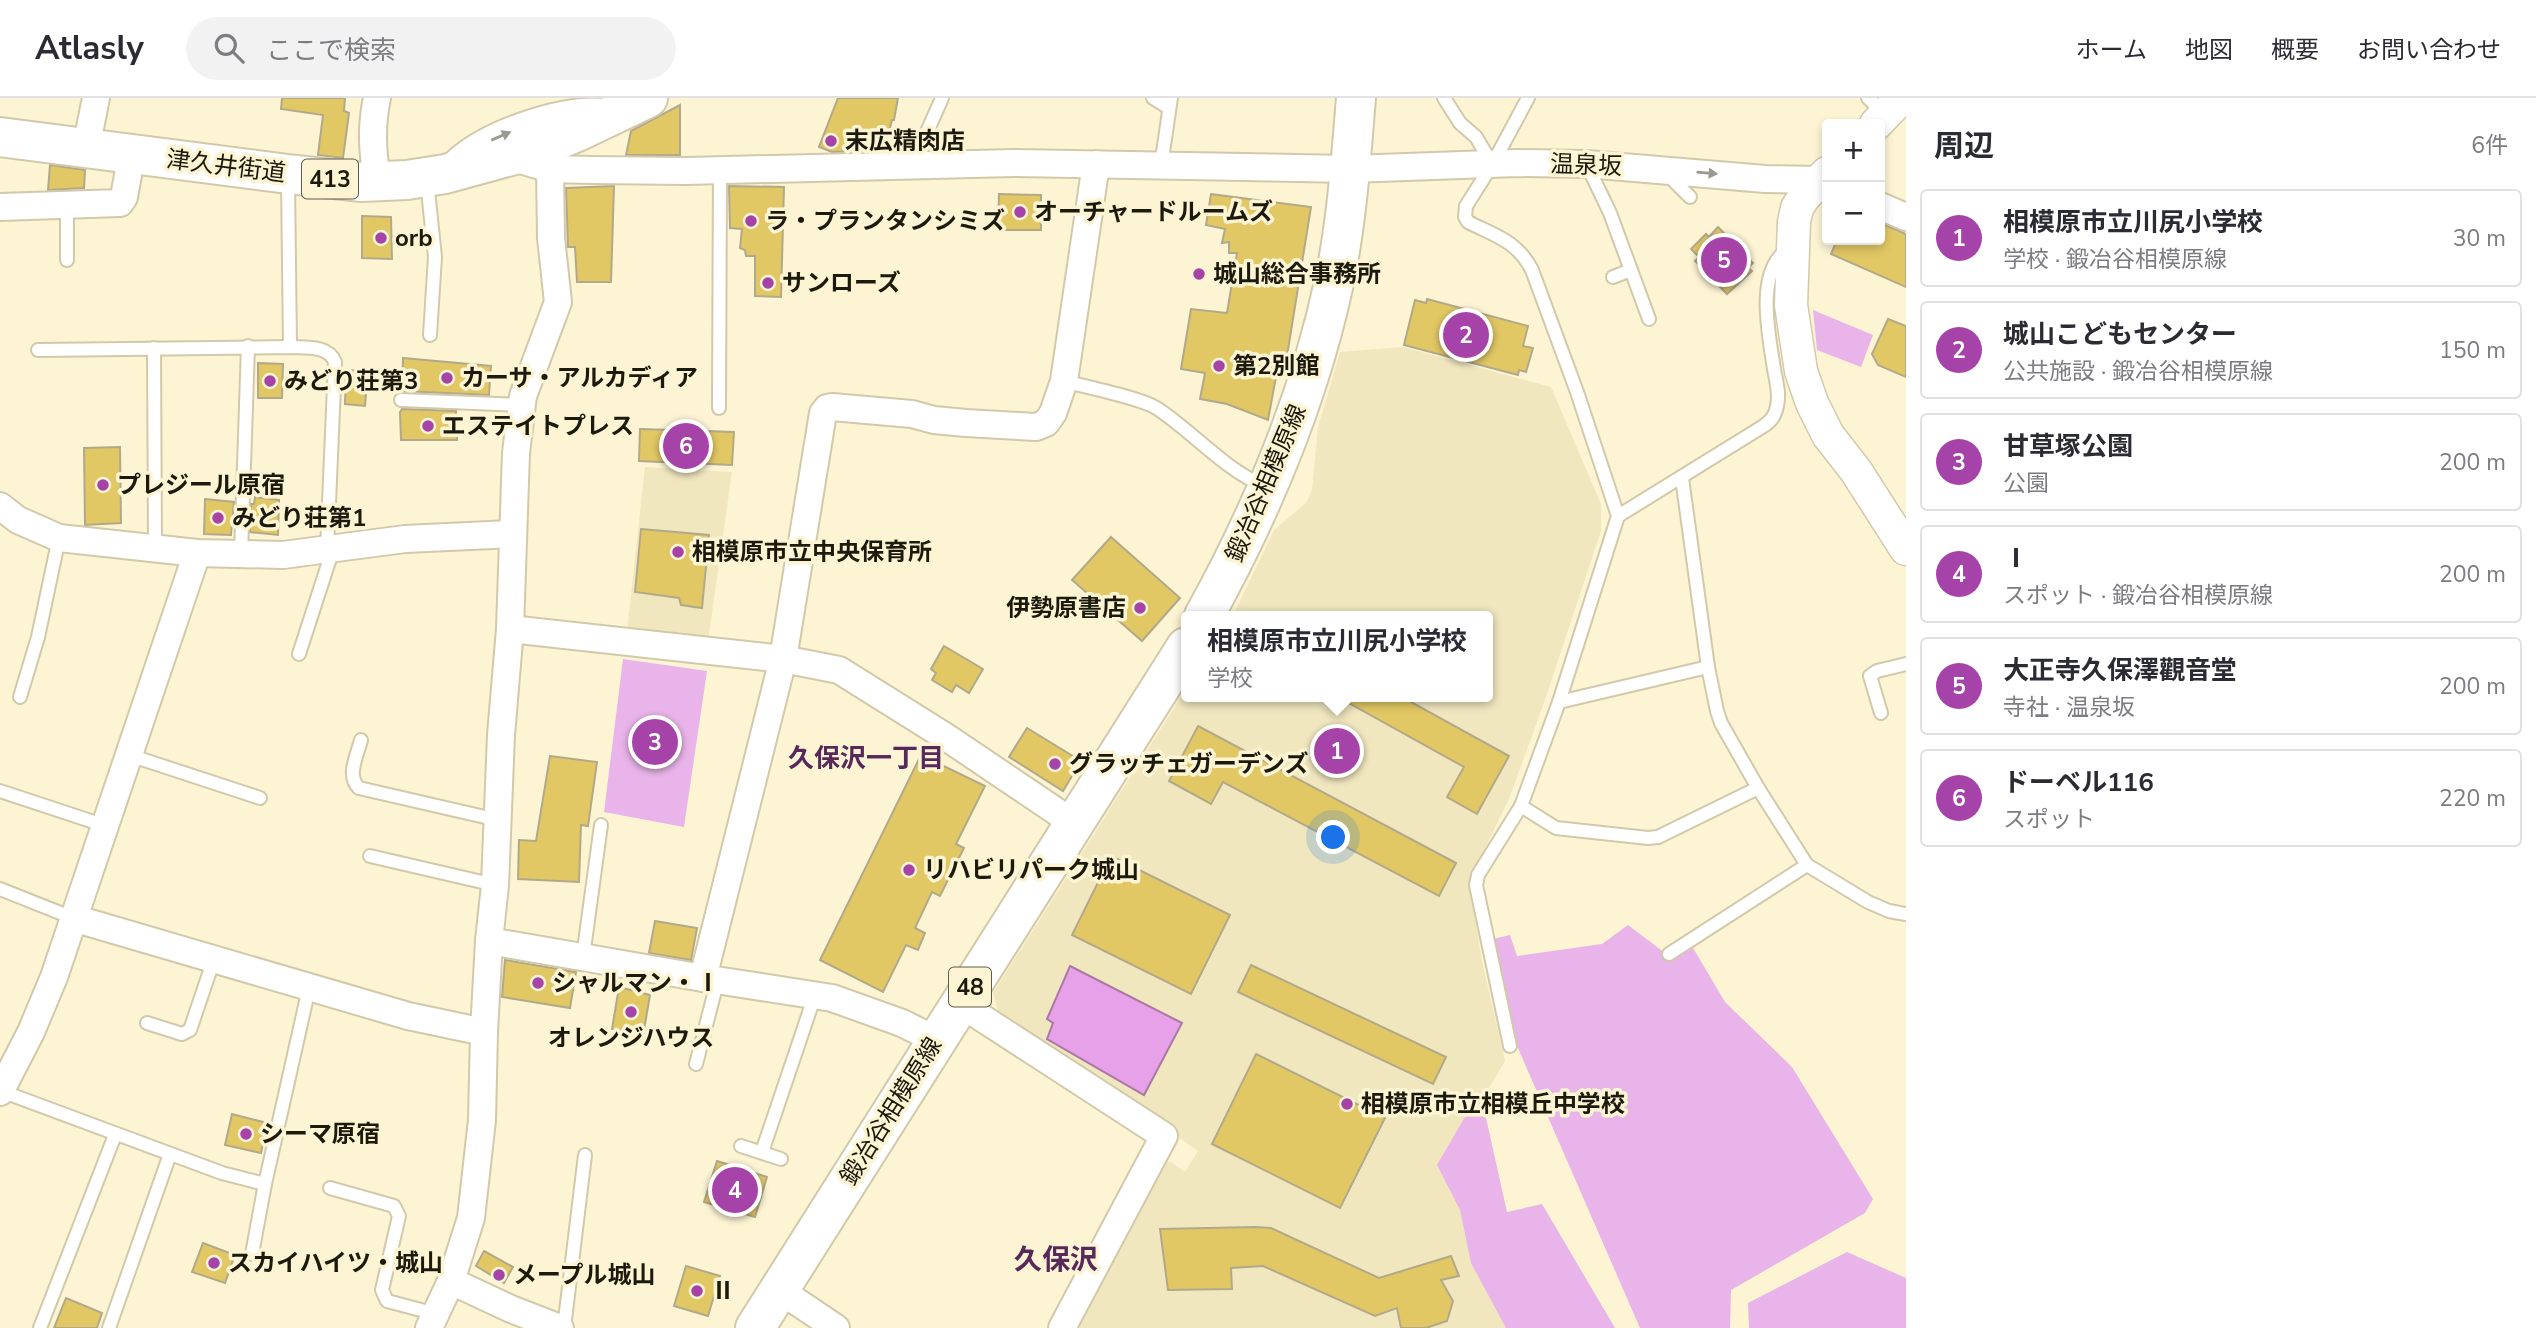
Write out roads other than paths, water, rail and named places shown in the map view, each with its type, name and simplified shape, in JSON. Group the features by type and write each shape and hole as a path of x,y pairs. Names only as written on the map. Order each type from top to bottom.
{"main road":[{"name":"鍛冶谷相模原線","path":"1207,611 1234,562 1303,396 1327,309 1344,223 1356,98"},
{"name":"津久井街道","path":"0,137 288,174 377,182 435,176 511,156 577,132 627,103"},
{"name":"鍛冶谷相模原線","path":"755,1328 1181,654"}],"street":[{"path":"86,148 96,98"},
{"path":"377,98 373,120 377,182"},
{"path":"435,176 479,145 505,133 576,113 627,103"},
{"path":"0,207 116,204 123,200 132,153"},
{"name":"温泉坂","path":"511,156 550,169 720,170 1096,164 1351,169 1587,164 1765,179 1822,179"},
{"path":"710,979 783,659 815,474 821,419 827,408 912,414 944,421 1036,427 1046,422 1053,413 1064,381 1096,164"},
{"path":"433,1321 451,1281 471,1218 482,1119 489,942 495,885 501,735 510,629 516,453 522,405 558,302 551,238 550,169"},
{"path":"1822,181 1811,188 1797,208 1791,248 1791,305 1801,371 1808,394 1828,435 1856,471 1906,550"},
{"path":"1885,208 1906,217"},
{"path":"0,506 18,520 59,538 197,553 283,555 405,539 513,534"},
{"path":"0,1092 32,1032 54,977 197,553"},
{"path":"510,629 783,659 839,670 946,737 1074,824"},
{"path":"73,918 408,1016 484,1032"},
{"path":"489,942 815,995 868,1010 936,1040"},
{"path":"959,1003 1164,1136 1062,1328"},
{"path":"451,1281 558,1328"},
{"path":"778,1289 836,1328"}],"lane":[{"path":"919,165 923,141 942,98"},
{"path":"1153,98 1170,103 1161,166"},
{"path":"1444,98 1460,123 1476,137 1492,165"},
{"path":"1510,1046 1476,885 1478,875 1521,806 1559,702 1618,516 1586,418 1526,258 1511,243 1465,218 1466,206 1492,165 1528,98"},
{"path":"1587,164 1609,213 1649,319"},
{"path":"719,408 720,170"},
{"path":"1662,170 1690,197"},
{"path":"288,174 290,347"},
{"path":"430,335 435,257 435,176"},
{"path":"67,205 67,260"},
{"path":"1618,516 1762,427 1775,414 1778,396 1767,315 1769,275 1778,258 1791,248"},
{"path":"1613,277 1631,270"},
{"path":"241,554 248,346"},
{"path":"38,350 248,346 326,350 332,354 335,362 330,549 299,654"},
{"path":"154,348 155,547"},
{"path":"1064,381 1155,406 1232,467 1267,488"},
{"path":"401,400 522,405"},
{"path":"1682,478 1708,667 1721,723 1807,865 1868,902 1889,911 1906,914"},
{"path":"20,697 38,637 59,538"},
{"path":"1881,713 1870,676 1877,671 1906,664"},
{"path":"1559,702 1708,667"},
{"path":"361,740 352,775 359,788 498,820"},
{"path":"129,754 260,798"},
{"path":"1521,806 1556,828 1648,838 1658,837 1758,788"},
{"path":"0,791 106,826"},
{"path":"583,957 601,825"},
{"path":"370,856 495,885"},
{"path":"1669,954 1807,865"},
{"path":"0,889 73,918"},
{"path":"147,1023 182,1034 190,1030 214,959"},
{"path":"696,1064 710,979"},
{"path":"252,1254 309,988"},
{"path":"762,1152 815,995"},
{"path":"0,1092 222,1173 265,1184"},
{"path":"40,1328 115,1135"},
{"path":"741,1146 780,1158"},
{"path":"108,1328 170,1154"},
{"path":"558,1328 585,1155"},
{"path":"330,1188 394,1206 399,1216 382,1290 384,1296 387,1301 433,1321"}],"place":[{"name":"末広精肉店","path":"831,141"},
{"name":"オーチャードルームズ","path":"1020,212"},
{"name":"ラ・プランタンシミズ","path":"751,221"},
{"name":"orb","path":"381,238"},
{"name":"大正寺久保澤觀音堂","path":"1724,260"},
{"name":"城山総合事務所","path":"1199,274"},
{"name":"サンローズ","path":"768,283"},
{"name":"城山こどもセンター","path":"1466,335"},
{"name":"第2別館","path":"1219,366"},
{"name":"カーサ・アルカディア","path":"447,378"},
{"name":"みどり荘第3","path":"270,381"},
{"name":"エステイトプレス","path":"428,426"},
{"name":"ドーベル116","path":"686,446"},
{"name":"プレジール原宿","path":"103,485"},
{"name":"みどり荘第1","path":"218,518"},
{"name":"相模原市立中央保育所","path":"678,552"},
{"name":"伊勢原書店","path":"1140,608"},
{"name":"甘草塚公園","path":"655,742"},
{"name":"相模原市立川尻小学校","path":"1337,751"},
{"name":"グラッチェガーデンズ","path":"1055,764"},
{"name":"リハビリパーク城山","path":"909,870"},
{"name":"シャルマン・Ⅰ","path":"538,983"},
{"name":"オレンジハウス","path":"631,1012"},
{"name":"相模原市立相模丘中学校","path":"1347,1104"},
{"name":"シーマ原宿","path":"246,1134"},
{"name":"Ⅰ","path":"735,1190"},
{"name":"スカイハイツ・城山","path":"214,1263"},
{"name":"メープル城山","path":"499,1275"},
{"name":"Ⅱ","path":"697,1291"}],"district":[{"name":"久保沢一丁目","path":"866,758"},
{"name":"久保沢","path":"1056,1259"}]}
